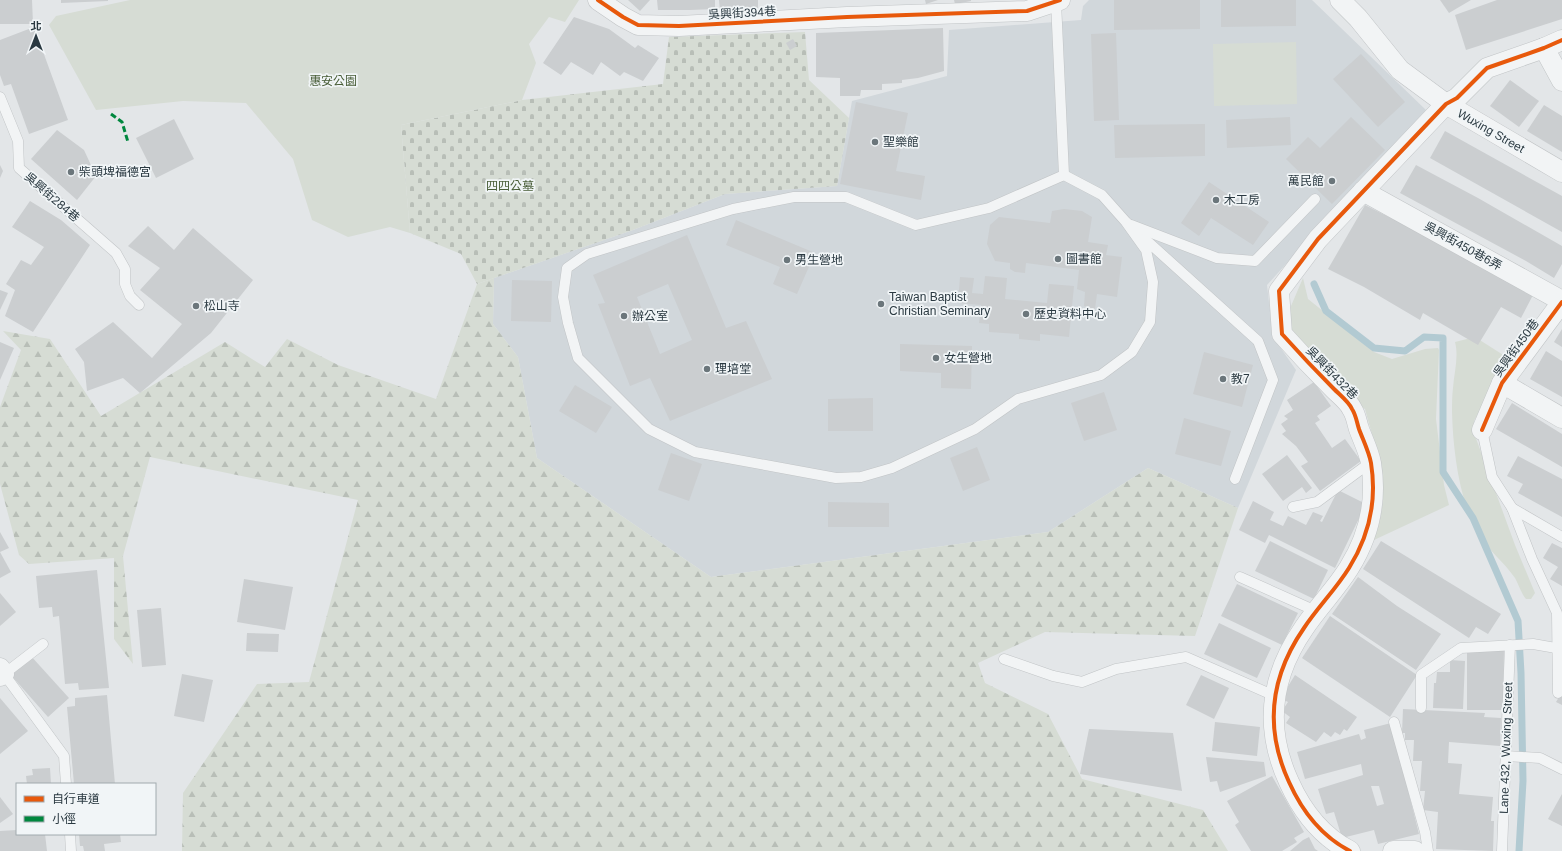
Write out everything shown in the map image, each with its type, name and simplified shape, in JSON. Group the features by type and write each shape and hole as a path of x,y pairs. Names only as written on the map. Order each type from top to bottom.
{"street":[{"name":"吳興街394巷","path":"598,0 623,17 638,24 679,26 847,17 1027,11 1058,1"},
{"name":"Wuxing Street","path":"1340,0 1358,18 1400,70 1446,104 1562,172"},
{"name":"吳興街432巷","path":"1350,851 1340,846 1319,829 1306,813 1281,764 1275,743 1273,724 1275,696 1286,659 1303,628 1349,568 1361,545 1370,522 1373,490 1371,462 1352,408 1282,334 1279,291 1318,239 1446,104 1457,98 1487,68 1562,40"},
{"path":"1544,48 1562,81"},
{"name":"吳興街450巷6弄","path":"1364,191 1562,302"},
{"name":"吳興街450巷","path":"1482,430 1502,383 1562,302"},
{"path":"1502,383 1562,418"},
{"path":"1393,851 1415,851"}],"lane":[{"path":"1058,1 1064,175"},
{"name":"吳興街284巷","path":"0,97 18,141 20,168 116,253 125,269 125,284 130,296 139,305"},
{"path":"1064,175 1102,195 1126,222 1146,250 1153,282 1150,322 1132,352 1101,375 1018,399 975,429 892,468 861,477 836,478 695,452 649,429 578,358 568,322 564,297 567,268 587,254 733,209 794,197 846,198 916,225 989,208 1064,175"},
{"path":"1126,222 1216,258 1255,261 1315,198"},
{"path":"1126,222 1258,341 1273,380 1235,479"},
{"path":"1482,430 1492,477 1512,508 1532,559 1557,612 1559,649 1558,693"},
{"path":"1293,507 1317,502 1371,462"},
{"path":"1512,508 1562,537"},
{"path":"1240,577 1316,612"},
{"path":"43,644 1,673 64,756 66,783"},
{"path":"1421,708 1421,674 1461,648 1533,644 1559,649"},
{"name":"Lane 432, Wuxing Street","path":"1502,851 1510,645"},
{"path":"1004,659 1053,676 1082,682 1116,670 1186,657 1275,696"},
{"path":"1394,722 1425,832 1428,851"},
{"path":"1506,756 1540,758 1562,769"},
{"path":"70,835 71,851"}],"shaded area":[{"name":"Taiwan Baptist Christian Seminary","path":"1089,0 1312,0 1426,110 1267,285 1273,337 1296,370 1238,508 1148,468 1048,532 711,577 537,458 518,357 493,324 494,278 633,230 725,194 837,186 852,101 947,76 949,30 1081,20 1083,6"}],"green space":[{"name":"惠安公園","path":"130,0 579,0 565,22 549,17 529,44 536,63 522,100 401,125 410,233 390,227 348,237 312,220 293,159 246,103 183,101 96,110 49,25 56,16"},
{"name":"四四公墓","path":"805,32 809,80 849,118 837,186 725,194 633,230 477,284 461,254 410,233 401,125 522,100 663,84 669,37"},
{"path":"1296,42 1297,104 1214,106 1213,44"},
{"path":"494,278 493,324 518,357 537,458 711,577 1048,532 1148,468 1238,508 1195,636 1045,632 978,663 985,683 1048,714 1082,779 1203,810 1228,851 182,851 183,793 257,684 309,682 358,500 150,457 123,556 133,664 114,639 114,558 29,564 19,555 0,484 0,407 21,350 3,331 50,339 101,416 225,342 265,367 287,339 338,365 436,399 477,284"},
{"path":"1303,278 1308,299 1374,352 1392,359 1425,349 1438,348 1439,350 1436,419 1444,485 1449,505 1374,540 1383,500 1383,483 1380,462 1365,409 1349,400 1324,376 1285,320"},
{"path":"1475,337 1508,358 1474,421 1474,433 1515,545 1535,593 1531,599 1526,599 1515,578 1486,545 1478,533 1466,506 1458,474 1452,412 1456,359 1455,342"}],"building":[{"path":"0,0 32,0 33,24 0,24"},
{"path":"61,0 108,0 108,1 61,3"},
{"path":"628,0 650,0 640,11"},
{"path":"657,0 715,0 715,9 658,10"},
{"path":"719,0 758,0 758,8 720,11"},
{"path":"925,0 938,0 926,4"},
{"path":"954,0 971,0 971,1 955,4"},
{"path":"1114,0 1200,0 1200,29 1114,30"},
{"path":"1221,0 1296,0 1296,26 1221,27"},
{"path":"1440,0 1471,0 1449,13"},
{"path":"1497,0 1562,0 1562,19 1466,50 1455,15"},
{"path":"574,17 609,29 635,48 638,45 659,58 643,81 624,72 620,76 601,62 593,75 571,62 561,75 543,63"},
{"path":"34,27 68,120 29,134 11,84 4,86 0,75 0,40"},
{"path":"943,28 944,71 918,78 902,80 902,83 882,84 882,90 861,90 860,96 840,96 840,78 816,77 816,33"},
{"path":"1116,33 1119,120 1094,121 1091,34"},
{"path":"793,39 797,46 790,50 786,43"},
{"path":"1361,54 1405,102 1378,127 1333,79"},
{"path":"1510,80 1539,101 1519,127 1490,106"},
{"name":"聖樂館","path":"856,102 908,113 896,171 925,176 921,200 840,184"},
{"path":"1544,105 1562,116 1562,152 1527,131"},
{"path":"1290,117 1291,145 1227,148 1226,120"},
{"name":"萬民館","path":"1351,117 1385,150 1332,204 1286,159 1308,137 1320,148"},
{"path":"174,119 194,159 156,178 136,138"},
{"path":"1205,124 1205,156 1115,158 1114,125"},
{"path":"57,130 84,150 96,176 77,200 31,159"},
{"path":"1445,131 1562,196 1562,232 1430,158"},
{"path":"0,165 3,171 0,178"},
{"path":"1416,165 1478,198 1562,246 1562,264 1554,278 1526,261 1400,193"},
{"name":"木工房","path":"1209,182 1269,222 1253,245 1211,218 1199,236 1181,223"},
{"path":"30,201 61,220 90,245 33,332 5,316 15,290 6,284 21,260 31,265 44,247 12,227"},
{"path":"1365,205 1438,242 1533,295 1521,318 1501,307 1478,345 1423,313 1420,320 1364,287 1328,269"},
{"name":"圖書館","path":"1064,209 1082,211 1092,217 1088,242 1108,245 1106,255 1122,257 1117,297 1097,294 1095,309 1084,306 1085,292 1077,289 1079,270 1026,263 1025,273 1015,272 1010,269 1010,263 995,261 987,244 990,225 999,217 1050,223 1052,211"},
{"name":"男生營地","path":"736,220 815,253 797,294 773,284 780,267 726,245"},
{"name":"松山寺","path":"148,226 174,250 193,228 253,280 211,333 140,393 123,378 87,391 84,362 75,349 113,322 152,358 182,324 140,290 160,268 128,246"},
{"path":"687,235 726,328 746,321 772,379 670,421 650,378 630,386 598,304 605,303 593,275","holes":["668,284 692,340 660,354 637,297"]},
{"name":"歷史資料中心","path":"985,276 1007,278 1005,299 1047,303 1049,284 1074,286 1069,337 1040,334 1040,341 1019,339 1019,334 989,332 989,324 979,323 981,305 958,303 960,277 974,278 972,293 983,294"},
{"path":"512,280 552,281 551,322 511,321"},
{"path":"0,290 8,293 0,310"},
{"path":"1562,329 1562,347 1554,342"},
{"path":"0,342 14,348 0,380"},
{"name":"女生營地","path":"900,344 972,346 971,389 941,388 941,373 900,371"},
{"path":"1546,351 1562,361 1562,397 1530,379"},
{"name":"教7","path":"1204,352 1253,365 1242,407 1193,394"},
{"path":"1314,382 1331,406 1317,416 1320,420 1315,423 1332,448 1345,439 1361,461 1320,491 1301,466 1308,462 1296,446 1282,434 1286,431 1281,424 1288,419 1284,416 1293,410 1287,400"},
{"path":"575,385 612,407 596,433 559,411"},
{"path":"1104,392 1117,430 1084,441 1071,403"},
{"path":"873,398 873,431 828,431 828,399"},
{"path":"1512,403 1562,434 1562,467 1496,429"},
{"path":"1184,418 1231,431 1221,466 1175,454"},
{"path":"977,447 990,480 963,491 950,458"},
{"path":"671,453 702,464 689,501 658,490"},
{"path":"1287,455 1312,488 1306,493 1302,487 1283,501 1262,474"},
{"path":"1518,456 1562,479 1562,517 1518,493 1523,484 1507,476"},
{"path":"1338,490 1366,504 1335,568 1269,535 1265,543 1239,530 1253,501 1274,512 1270,520 1283,526 1288,516 1306,525 1313,512 1323,516 1320,521 1322,522"},
{"path":"828,502 889,503 889,527 828,527"},
{"path":"0,532 9,548 0,552"},
{"path":"1270,541 1328,570 1314,599 1255,571"},
{"path":"1381,541 1501,614 1488,634 1476,627 1469,638 1363,569"},
{"path":"1552,543 1562,548 1562,586 1550,579 1558,567 1543,558"},
{"path":"0,552 11,572 0,578"},
{"path":"97,570 109,688 79,690 78,683 65,684 59,616 53,617 52,607 39,608 36,576"},
{"path":"1358,577 1397,606 1441,634 1416,670 1332,614"},
{"path":"244,579 293,587 285,630 237,622"},
{"path":"1237,584 1298,613 1282,645 1221,616"},
{"path":"0,593 16,612 0,626"},
{"path":"161,608 166,665 142,667 137,610"},
{"path":"1330,616 1417,675 1390,717 1302,658"},
{"path":"1219,623 1271,648 1257,678 1204,654"},
{"path":"247,633 279,634 278,652 246,651"},
{"path":"1467,650 1504,650 1503,710 1467,710"},
{"path":"30,655 69,698 48,717 10,674"},
{"path":"1450,660 1465,661 1463,709 1433,708 1434,683 1436,683 1437,672 1450,672"},
{"path":"182,674 213,680 204,722 174,716"},
{"path":"1201,675 1229,688 1214,719 1186,705"},
{"path":"1295,675 1357,717 1347,731 1344,729 1340,735 1335,732 1331,737 1324,732 1316,742 1286,723 1290,717 1282,711 1288,702 1284,700 1287,688"},
{"path":"1562,692 1562,705 1556,702"},
{"path":"107,695 115,783 74,783 67,707 75,706 75,698"},
{"path":"0,698 28,731 0,754"},
{"path":"1403,709 1485,713 1484,717 1501,718 1500,746 1449,742 1448,763 1462,764 1459,794 1493,797 1491,821 1494,821 1493,851 1436,849 1438,812 1423,810 1425,791 1420,791 1422,761 1413,761 1414,740 1405,740 1405,733 1402,733"},
{"path":"1215,722 1260,727 1257,756 1212,751"},
{"path":"1391,723 1419,834 1378,844 1374,830 1342,838 1334,812 1326,814 1318,789 1363,775 1361,764 1305,779 1297,752 1359,734 1361,740 1366,738 1364,730","holes":["1371,786 1379,786 1384,804 1377,806"]},
{"path":"1089,729 1173,733 1182,791 1080,774"},
{"path":"1206,757 1264,762 1266,776 1220,792 1217,781 1210,782"},
{"path":"50,768 51,783 27,783 26,776 33,775 32,769"},
{"path":"1272,776 1304,832 1294,838 1297,842 1282,851 1251,851 1235,825 1239,822 1227,801"},
{"path":"1562,794 1562,826 1548,819"},
{"path":"0,797 13,814 0,823"},
{"path":"16,830 16,835 45,835 47,851 0,851 0,831"},
{"path":"79,835 120,835 121,842 104,844 105,851 84,851 83,846 80,846"},
{"path":"1309,837 1315,849 1318,851 1290,851 1303,840"}],"waterway":[{"path":"1314,284 1326,311 1374,348 1405,351 1424,337 1443,338 1443,472 1473,518 1518,621 1521,673 1523,781 1519,851"}],"marked path":[{"path":"111,114 122,122 128,142"}],"cycle path":[{"path":"598,0 638,25 679,26 847,17 1027,11 1060,0"},
{"path":"1350,851 1330,838 1321,830 1306,813 1294,793 1281,762 1276,742 1274,703 1284,665 1293,646 1309,620 1344,576 1362,543 1370,517 1373,477 1367,450 1351,406 1282,334 1279,291 1318,239 1446,104 1457,98 1487,68 1562,40"},
{"path":"1482,430 1502,383 1562,302"}],"place":[{"name":"聖樂館","path":"875,142"},
{"name":"柴頭埤福德宮","path":"71,172"},
{"name":"萬民館","path":"1332,181"},
{"name":"木工房","path":"1216,200"},
{"name":"圖書館","path":"1058,259"},
{"name":"男生營地","path":"787,260"},
{"name":"Taiwan Baptist Christian Seminary","path":"881,304"},
{"name":"松山寺","path":"196,306"},
{"name":"歷史資料中心","path":"1026,314"},
{"name":"辦公室","path":"624,316"},
{"name":"女生營地","path":"936,358"},
{"name":"理培堂","path":"707,369"},
{"name":"教7","path":"1223,379"}]}
